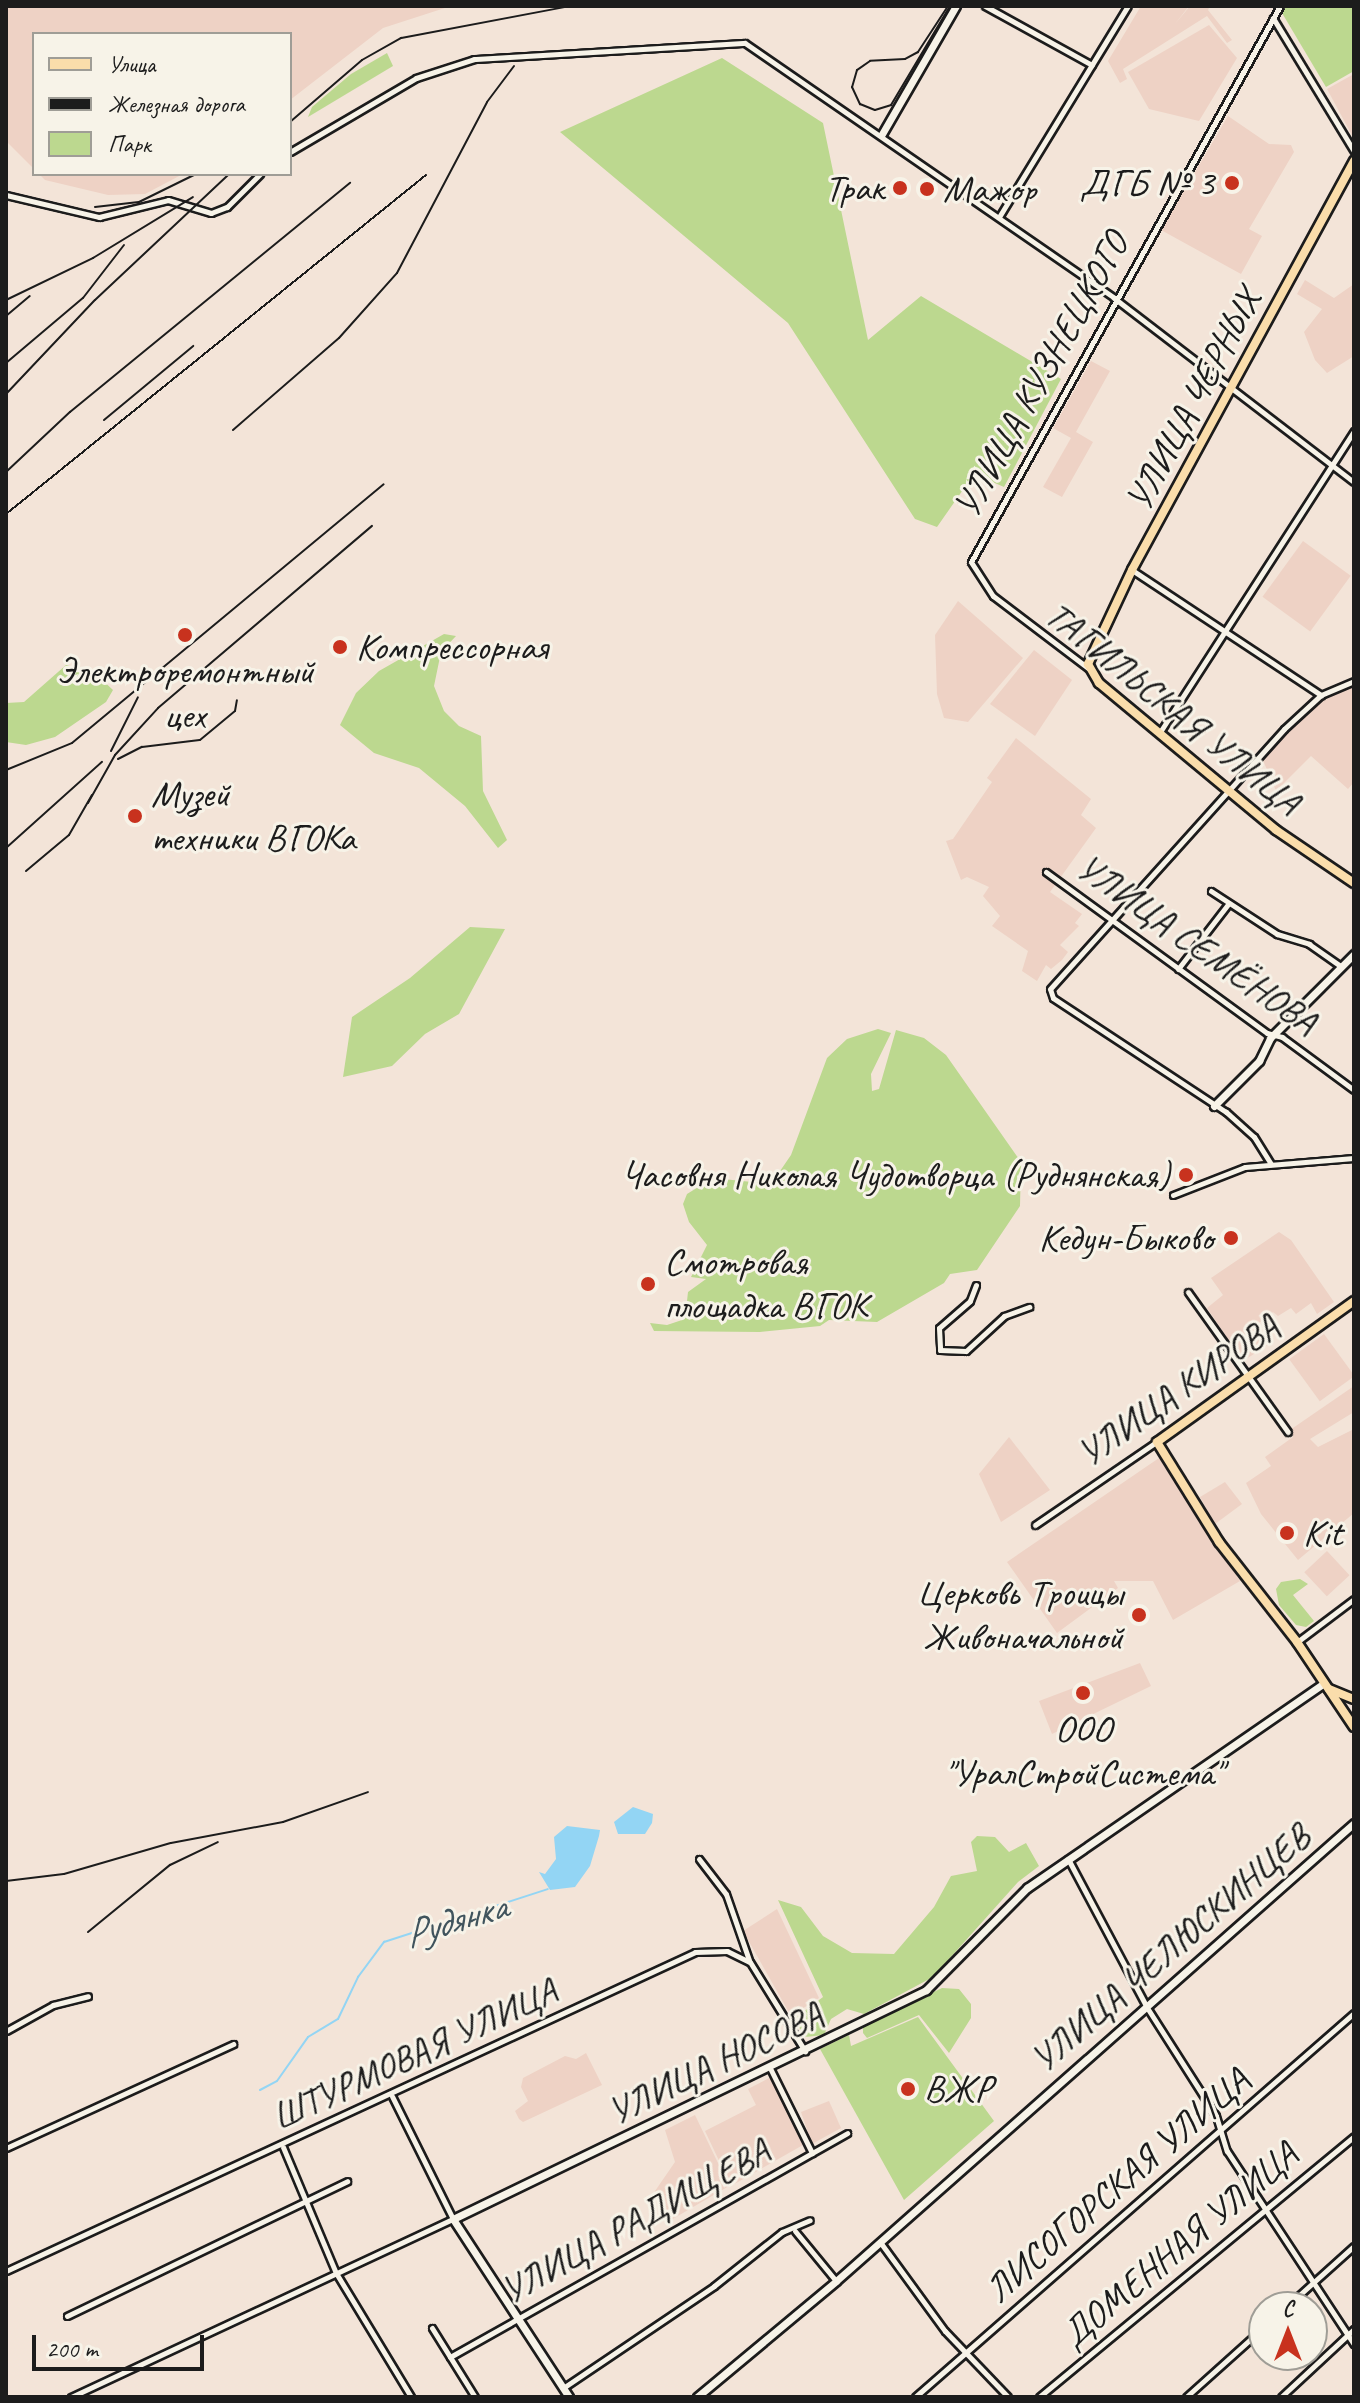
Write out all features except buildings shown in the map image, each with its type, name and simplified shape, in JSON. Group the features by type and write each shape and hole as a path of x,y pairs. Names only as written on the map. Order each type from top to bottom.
{"main road":[{"name":"УЛИЦА ЧЕРНЫХ","path":"1088,668 1097,639 1132,570 1354,161"},
{"name":"ТАГИЛЬСКАЯ УЛИЦА","path":"1088,668 1301,849 1354,883"},
{"name":"УЛИЦА КИРОВА","path":"1157,1442 1354,1301"},
{"path":"1157,1442 1219,1542 1297,1642 1354,1727"},
{"path":"1326,1686 1354,1699"}],"street":[{"path":"882,134 956,6"},
{"path":"985,6 1092,65"},
{"path":"999,217 1128,6"},
{"name":"УЛИЦА КУЗНЕЦКОГО","path":"971,562 1114,298 1280,6"},
{"path":"1273,18 1354,151"},
{"path":"292,151 416,78 474,59 745,43 882,134 1114,298 1354,482"},
{"path":"6,195 99,217 168,200 211,213 227,207 258,176"},
{"path":"1160,732 1354,431"},
{"name":"ТАГИЛЬСКАЯ УЛИЦА","path":"971,562 993,596 1088,668"},
{"path":"1132,570 1321,695"},
{"path":"1271,1164 1245,1128 1051,995 1052,984 1228,789 1321,695 1354,681"},
{"name":"УЛИЦА СЕМЁНОВА","path":"1046,872 1178,969 1354,1090"},
{"path":"1211,891 1277,934 1301,939 1341,966"},
{"path":"1178,969 1229,903"},
{"path":"1214,1106 1259,1061 1276,1035 1341,966 1352,959"},
{"path":"1173,1195 1245,1167 1354,1158"},
{"path":"976,1285 970,1301 937,1331 937,1345 948,1354 966,1351 1004,1316 1029,1307"},
{"path":"1188,1292 1288,1432"},
{"name":"УЛИЦА КИРОВА","path":"1035,1525 1157,1442"},
{"path":"1297,1642 1354,1599"},
{"name":"УЛИЦА НОСОВА","path":"71,2397 770,2068 937,1983 1013,1901 1068,1859 1326,1686"},
{"name":"УЛИЦА ЧЕЛЮСКИНЦЕВ","path":"697,2397 836,2281 1354,1823"},
{"path":"699,1859 726,1894 750,1962 805,2051"},
{"path":"1068,1859 1146,2006 1222,2132 1227,2151 1311,2285 1354,2344"},
{"name":"ШТУРМОВАЯ УЛИЦА","path":"6,2271 283,2147 695,1952 727,1951 750,1962"},
{"path":"6,2031 53,2005 88,1996"},
{"name":"ЛИСОГОРСКАЯ УЛИЦА","path":"915,2397 1222,2132 1354,2013"},
{"path":"6,2148 233,2044"},
{"path":"770,2068 812,2153"},
{"path":"392,2096 453,2219 520,2317 569,2397"},
{"name":"УЛИЦА РАДИЩЕВА","path":"450,2357 847,2133"},
{"name":"ДОМЕННАЯ УЛИЦА","path":"1039,2397 1354,2136"},
{"path":"283,2147 336,2273 411,2397"},
{"path":"67,2316 347,2181"},
{"path":"563,2388 703,2294 782,2232 795,2231 810,2220"},
{"path":"795,2231 836,2281"},
{"path":"880,2241 967,2352 1008,2397"},
{"path":"1304,2291 1354,2246"},
{"path":"432,2328 475,2397"},
{"path":"1281,2397 1354,2329"},
{"path":"1186,2397 1248,2341"}],"shaded area":[{"path":"6,6 451,6 383,28 292,98 292,32 32,32 32,167 6,141"},
{"path":"1141,6 1189,6 1175,24 1190,6 1210,6 1208,10 1232,40 1227,43 1207,16 1123,69 1127,79 1120,83 1108,61"},
{"path":"1209,25 1237,58 1199,121 1149,109 1128,72"},
{"path":"1354,74 1354,139 1327,89"},
{"name":"ДГБ № 3","path":"1228,116 1269,144 1291,145 1294,152 1249,229 1262,236 1241,274 1161,230"},
{"path":"41,176 179,176 145,194 108,195 45,180"},
{"path":"1305,280 1334,298 1354,284 1354,356 1327,373 1315,360 1304,332 1322,309 1297,294"},
{"path":"1091,361 1110,371 1076,432 1093,442 1062,497 1043,487 1071,438 1053,428"},
{"path":"1303,541 1351,576 1310,632 1262,597"},
{"path":"958,601 1023,658 968,722 944,718 937,694 935,635"},
{"path":"1034,650 1072,680 1035,736 990,704"},
{"path":"1354,686 1354,782 1348,789 1311,756 1276,791 1262,758 1324,697"},
{"path":"1016,738 1091,799 1081,815 1096,828 1050,892 1082,914 1075,923 1079,926 1060,945 1068,952 1051,969 1046,965 1037,981 1022,971 1028,951 992,926 1000,916 983,896 989,887 967,877 961,880 946,841 953,839 992,782 987,778"},
{"path":"1279,1232 1291,1240 1334,1302 1317,1314 1311,1303 1296,1314 1291,1308 1278,1316 1273,1312 1255,1326 1268,1345 1243,1361 1207,1308 1223,1295 1211,1278"},
{"path":"1324,1334 1354,1376 1320,1401 1289,1359"},
{"path":"1354,1386 1354,1412 1310,1439 1318,1447 1354,1429 1354,1513 1298,1560 1261,1514 1246,1483 1271,1466 1265,1457 1293,1437 1290,1430"},
{"path":"1009,1437 1050,1490 1001,1522 979,1474"},
{"path":"1159,1458 1240,1581 1173,1620 1153,1581 1114,1581 1118,1588 1057,1633 1007,1562"},
{"path":"1225,1482 1242,1504 1215,1524 1200,1497"},
{"path":"1327,1551 1350,1575 1327,1596 1304,1572"},
{"path":"1140,1663 1151,1686 1052,1734 1039,1701"},
{"path":"777,1909 819,1998 791,2016 743,1931"},
{"path":"586,2053 602,2085 523,2122 519,2119 515,2111 528,2101 521,2087 523,2078 565,2056 576,2059"},
{"path":"771,2077 803,2145 731,2186 705,2131 756,2105 748,2089"},
{"path":"829,2101 841,2128 812,2144 801,2112"},
{"path":"695,2115 729,2186 671,2220 655,2191 675,2162 665,2130"}],"green space":[{"path":"1286,6 1354,6 1354,71 1326,87 1282,13"},
{"path":"387,53 393,66 308,117 312,107 351,74"},
{"path":"722,58 823,123 868,340 921,296 1061,379 1004,487 974,474 937,527 915,519 788,323 560,132"},
{"path":"444,634 456,636 441,652 434,686 444,711 459,726 481,736 483,791 507,840 498,848 465,806 419,768 374,753 340,725 356,693 379,671"},
{"path":"66,665 97,675 113,690 106,702 55,737 26,745 6,742 6,703 24,702"},
{"path":"470,927 505,929 459,1014 425,1034 392,1066 343,1077 352,1017 410,978"},
{"path":"878,1029 891,1033 871,1074 872,1091 879,1089 896,1030 924,1038 946,1055 1021,1162 1020,1206 977,1270 950,1274 944,1283 877,1322 829,1320 820,1326 760,1332 654,1331 650,1323 667,1325 685,1319 688,1292 706,1279 691,1277 707,1245 689,1222 683,1204 687,1194 713,1178 752,1182 778,1174 791,1155 827,1058 847,1039"},
{"path":"1300,1579 1308,1584 1293,1595 1314,1621 1306,1627 1296,1625 1279,1605 1276,1589 1281,1582"},
{"path":"977,1836 995,1837 1009,1852 1026,1843 1039,1866 1018,1882 933,1977 864,2014 847,2009 831,2019 824,2035 805,2037 794,2019 823,1997 778,1900 801,1907 823,1936 852,1953 894,1954 934,1907 951,1876 977,1871 971,1842"},
{"path":"942,1988 959,1989 971,2004 971,2018 949,2053 919,2015 867,2038 863,2033 863,2026"},
{"name":"ВЖР","path":"918,2017 994,2121 904,2200 820,2049 849,2035 851,2046"}],"water":[{"path":"633,1807 653,1814 652,1823 645,1834 618,1834 614,1822"},
{"path":"567,1826 600,1830 599,1836 590,1866 575,1887 550,1890 539,1872 545,1874 556,1859 554,1837"}],"waterway":[{"name":"Рудянка","path":"260,2090 277,2081 308,2037 338,2019 358,1977 384,1942 548,1889"}],"tram line":[{"path":"948,6 918,52 905,59 870,61 857,70 852,87 860,104 875,110 891,105 950,6"}],"railway":[{"path":"292,120 362,60 401,38 570,6"},
{"path":"233,430 339,338 397,273 487,102 514,66"},
{"path":"6,514 426,175"},
{"path":"95,207 139,202 192,176"},
{"path":"6,394 95,300 227,176"},
{"path":"6,472 70,412 350,183"},
{"path":"6,300 93,258 193,197"},
{"path":"6,363 83,298 124,245"},
{"path":"6,316 30,296"},
{"path":"104,420 193,346"},
{"path":"6,770 72,743 384,484"},
{"path":"88,803 115,755 158,708 372,526"},
{"path":"111,751 138,697"},
{"path":"118,759 142,747 200,740 235,711 237,700"},
{"path":"6,848 102,762"},
{"path":"26,871 69,835 92,795"},
{"path":"6,1881 64,1874 171,1843 283,1822 368,1792"},
{"path":"88,1932 170,1865 218,1842"}],"place":[{"name":"ДГБ № 3","path":"1232,183"},
{"name":"Трак","path":"900,188"},
{"name":"Мажор","path":"927,189"},
{"name":"Электроремонтный цех","path":"185,635"},
{"name":"Компрессорная","path":"340,647"},
{"name":"Музей техники ВГОКа","path":"135,816"},
{"name":"Часовня Николая Чудотворца (Руднянская)","path":"1186,1175"},
{"name":"Кедун-Быково","path":"1231,1238"},
{"name":"Смотровая площадка ВГОК","path":"648,1284"},
{"name":"Kit","path":"1287,1533"},
{"name":"Церковь Троицы Живоначальной","path":"1139,1615"},
{"name":"ООО \"УралСтройСистема\"","path":"1083,1693"},
{"name":"ВЖР","path":"908,2089"}]}
